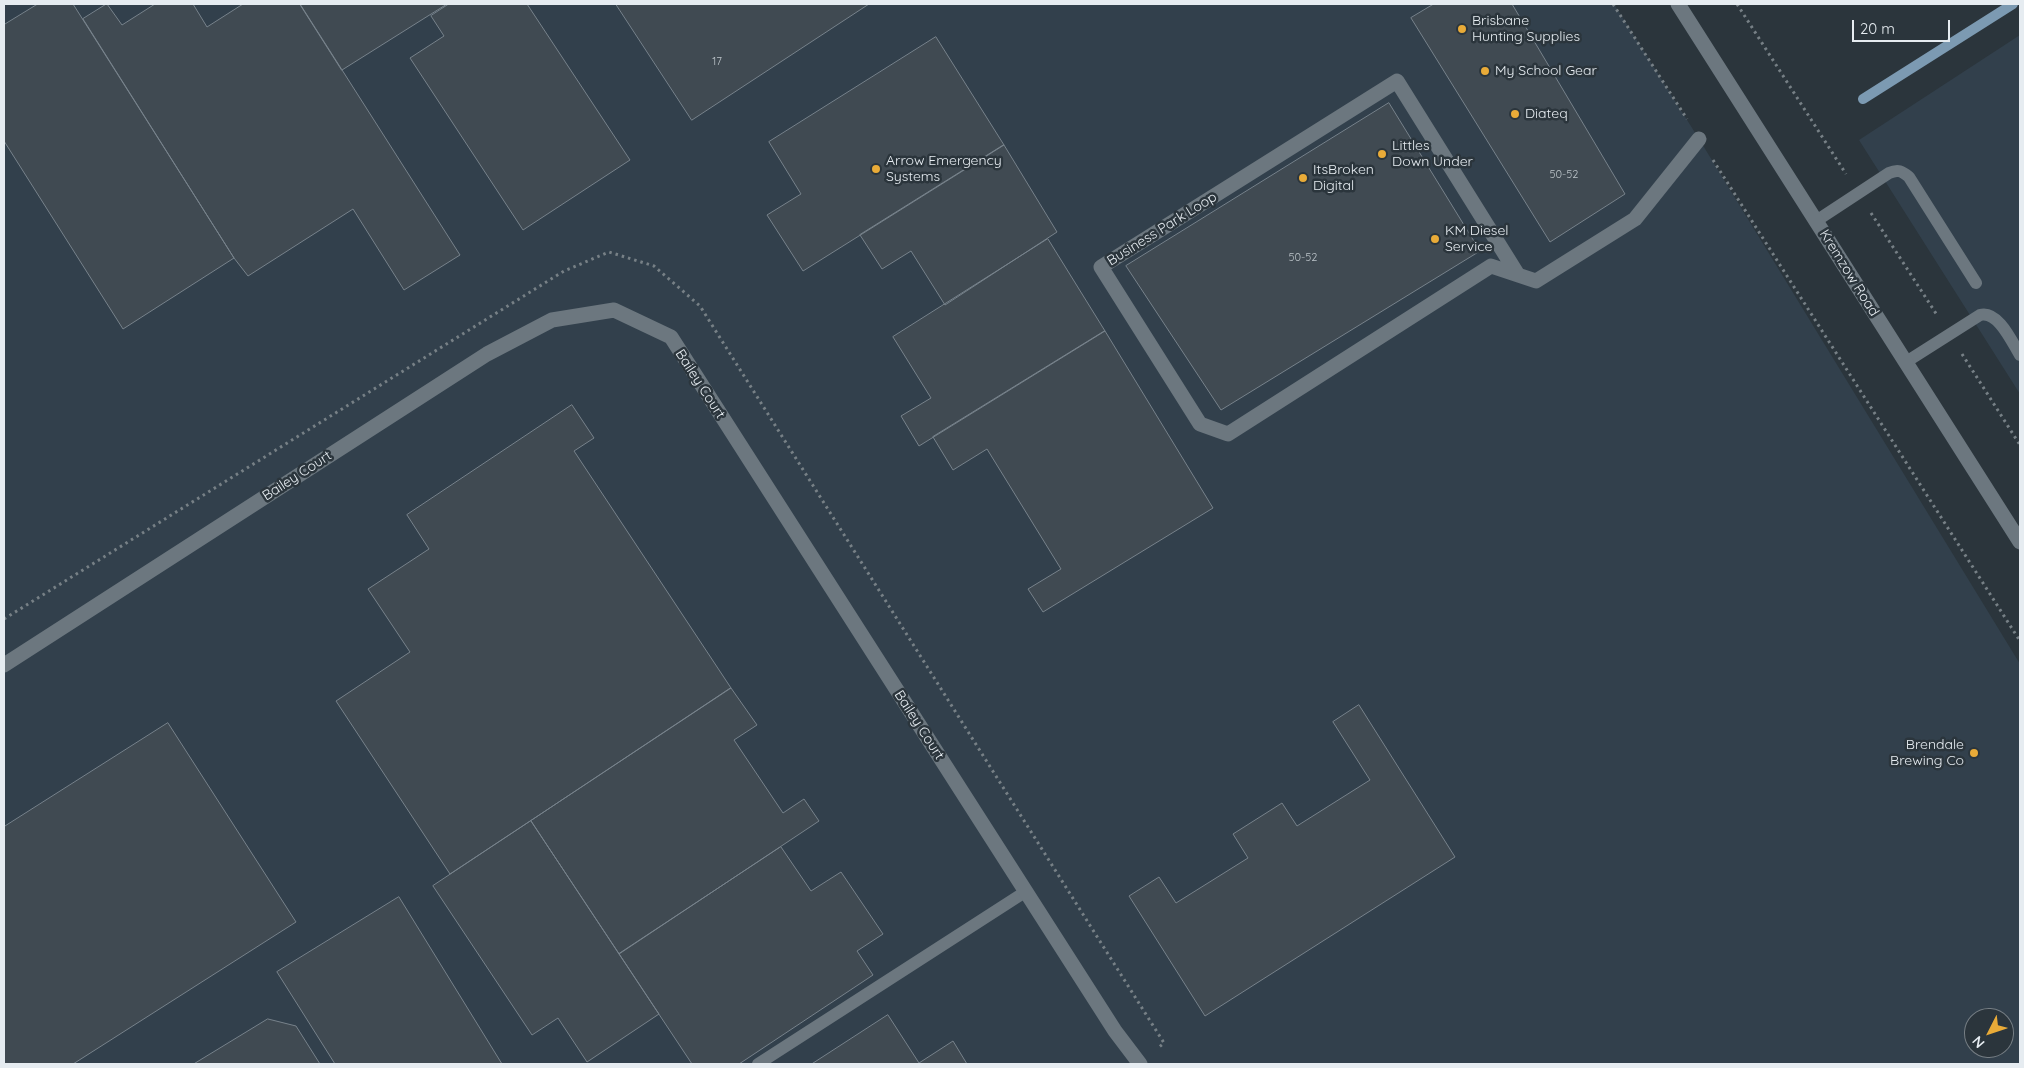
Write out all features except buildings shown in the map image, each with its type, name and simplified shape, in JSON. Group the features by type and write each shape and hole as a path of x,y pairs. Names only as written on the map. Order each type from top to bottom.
{"street":[{"name":"Kremzow Road","path":"1678,4 2020,542"},
{"name":"Business Park Loop","path":"1518,275 1397,81 1101,267 1200,424 1228,434 1491,266 1518,275 1536,281 1635,219 1700,139"},
{"name":"Bailey Court","path":"4,664 487,354 552,320 614,310 671,338 1135,1064"}],"lane":[{"path":"1816,221 1889,172 1896,170 1910,177 1976,283"},
{"path":"1906,362 1949,334 1986,314 1993,316 2020,355"},
{"path":"758,1064 1025,892"}],"path":[{"path":"1613,4 2020,641"},
{"path":"1737,4 2020,445"},
{"path":"4,619 564,271 609,252 654,266 700,306 1164,1043 1135,1064"}],"shaded area":[{"path":"4,4 1614,4 1699,139 2020,664 2020,1064 4,1064"},
{"path":"2020,35 2020,394 1859,140"}],"waterway":[{"path":"1863,99 2013,4"}],"place":[{"name":"Brisbane Hunting Supplies","path":"1462,29"},
{"name":"My School Gear","path":"1485,71"},
{"name":"Diateq","path":"1515,114"},
{"name":"Littles Down Under","path":"1382,154"},
{"name":"Arrow Emergency Systems","path":"876,169"},
{"name":"ItsBroken Digital","path":"1303,178"},
{"name":"KM Diesel Service","path":"1435,239"},
{"name":"Brendale Brewing Co","path":"1974,753"}]}
